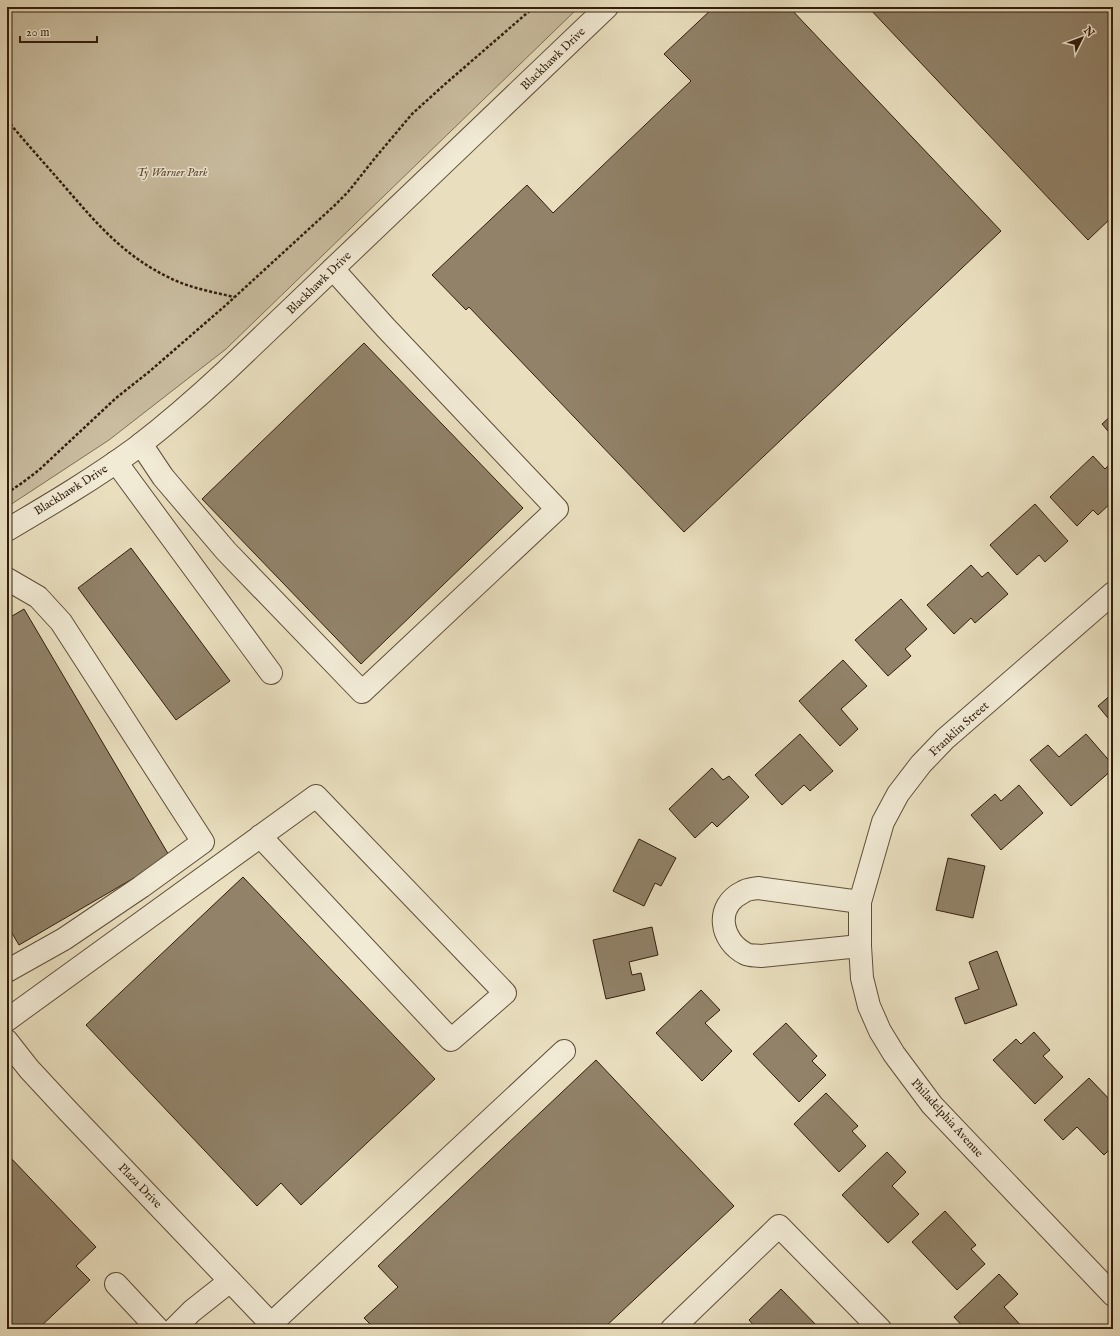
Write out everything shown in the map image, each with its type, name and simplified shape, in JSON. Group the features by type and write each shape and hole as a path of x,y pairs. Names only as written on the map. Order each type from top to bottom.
{"street":[{"name":"Blackhawk Drive","path":"7,530 71,492 116,462 186,408 333,270 607,7"},
{"path":"141,444 163,477 226,550 362,692 557,509 333,270"},
{"path":"116,462 271,673"},
{"path":"7,579 38,598 61,622 203,842 141,887 64,939 7,971"},
{"name":"Franklin Street","path":"860,902 883,822 898,794 921,764 945,739 1113,594"},
{"path":"7,1020 260,836 316,796 505,993 451,1040 260,836"},
{"path":"860,902 758,888 743,891 732,899 726,909 723,922 726,935 734,946 748,955 761,956 860,946"},
{"name":"Philadelphia Avenue","path":"860,902 862,978 869,1006 880,1031 911,1078 938,1111 1113,1295"},
{"name":"Plaza Drive","path":"7,1041 29,1069 68,1111 273,1326"},
{"path":"273,1326 564,1051"},
{"path":"672,1329 779,1226 880,1329"},
{"path":"174,1329 192,1311 230,1281"},
{"path":"116,1284 158,1329"}],"path":[{"path":"7,493 39,470 116,398 150,371 235,297 334,206 348,192 412,114 534,7"},
{"path":"7,120 92,219 128,253 147,266 171,279 192,287 235,297"}],"green space":[{"name":"Ty Warner Park","path":"7,7 579,7 226,349 109,440 7,507"}],"building":[{"path":"714,7 789,7 1001,231 684,532 469,307 466,310 432,275 527,185 553,213 691,81 664,54"},
{"path":"868,7 1113,7 1113,216 1088,240"},
{"path":"364,343 523,508 361,664 202,499"},
{"path":"1113,414 1113,437 1102,424"},
{"path":"1093,456 1105,469 1110,464 1113,467 1113,501 1098,515 1093,510 1077,526 1050,497"},
{"path":"1035,504 1068,541 1045,562 1039,555 1017,575 990,545"},
{"path":"131,548 230,681 176,720 78,588"},
{"path":"971,565 982,577 988,572 1008,594 975,623 971,618 954,634 927,605"},
{"path":"901,599 927,629 905,649 911,656 888,676 855,640"},
{"path":"24,609 170,857 19,945 7,925 7,619"},
{"path":"843,660 867,686 841,709 858,729 840,746 799,701"},
{"path":"1113,693 1113,724 1098,706"},
{"path":"800,734 833,771 810,791 804,785 782,805 755,775"},
{"path":"1086,734 1113,765 1113,769 1071,806 1030,760 1048,745 1059,757"},
{"path":"712,768 723,780 729,776 749,797 717,827 712,822 695,838 669,809"},
{"path":"1019,785 1043,813 1001,850 971,815 995,794 1001,801"},
{"path":"639,839 676,858 661,886 655,883 644,906 613,891"},
{"path":"948,858 985,866 973,918 936,910"},
{"path":"243,877 435,1079 301,1205 281,1183 257,1206 86,1025"},
{"path":"652,927 658,955 629,962 632,975 641,973 645,990 606,999 593,940"},
{"path":"997,951 1017,1005 965,1024 955,998 979,989 969,962"},
{"path":"701,990 720,1010 705,1023 732,1051 702,1081 656,1033"},
{"path":"786,1023 817,1056 812,1061 826,1075 799,1102 753,1054"},
{"path":"1034,1032 1050,1050 1043,1056 1063,1077 1035,1104 993,1060 1016,1039 1021,1044"},
{"path":"596,1060 734,1206 603,1329 375,1329 364,1318 398,1287 378,1266"},
{"path":"1089,1078 1113,1103 1113,1146 1104,1155 1077,1127 1063,1140 1044,1120"},
{"path":"826,1093 858,1126 852,1131 866,1146 839,1172 794,1124"},
{"path":"887,1152 906,1172 892,1186 919,1214 888,1243 842,1195"},
{"path":"7,1154 96,1247 76,1266 90,1280 38,1329 7,1329"},
{"path":"945,1211 976,1245 971,1249 985,1264 957,1290 912,1242"},
{"path":"999,1274 1018,1294 1004,1307 1024,1329 965,1329 954,1317"},
{"path":"781,1289 820,1329 757,1329 749,1320"}]}
